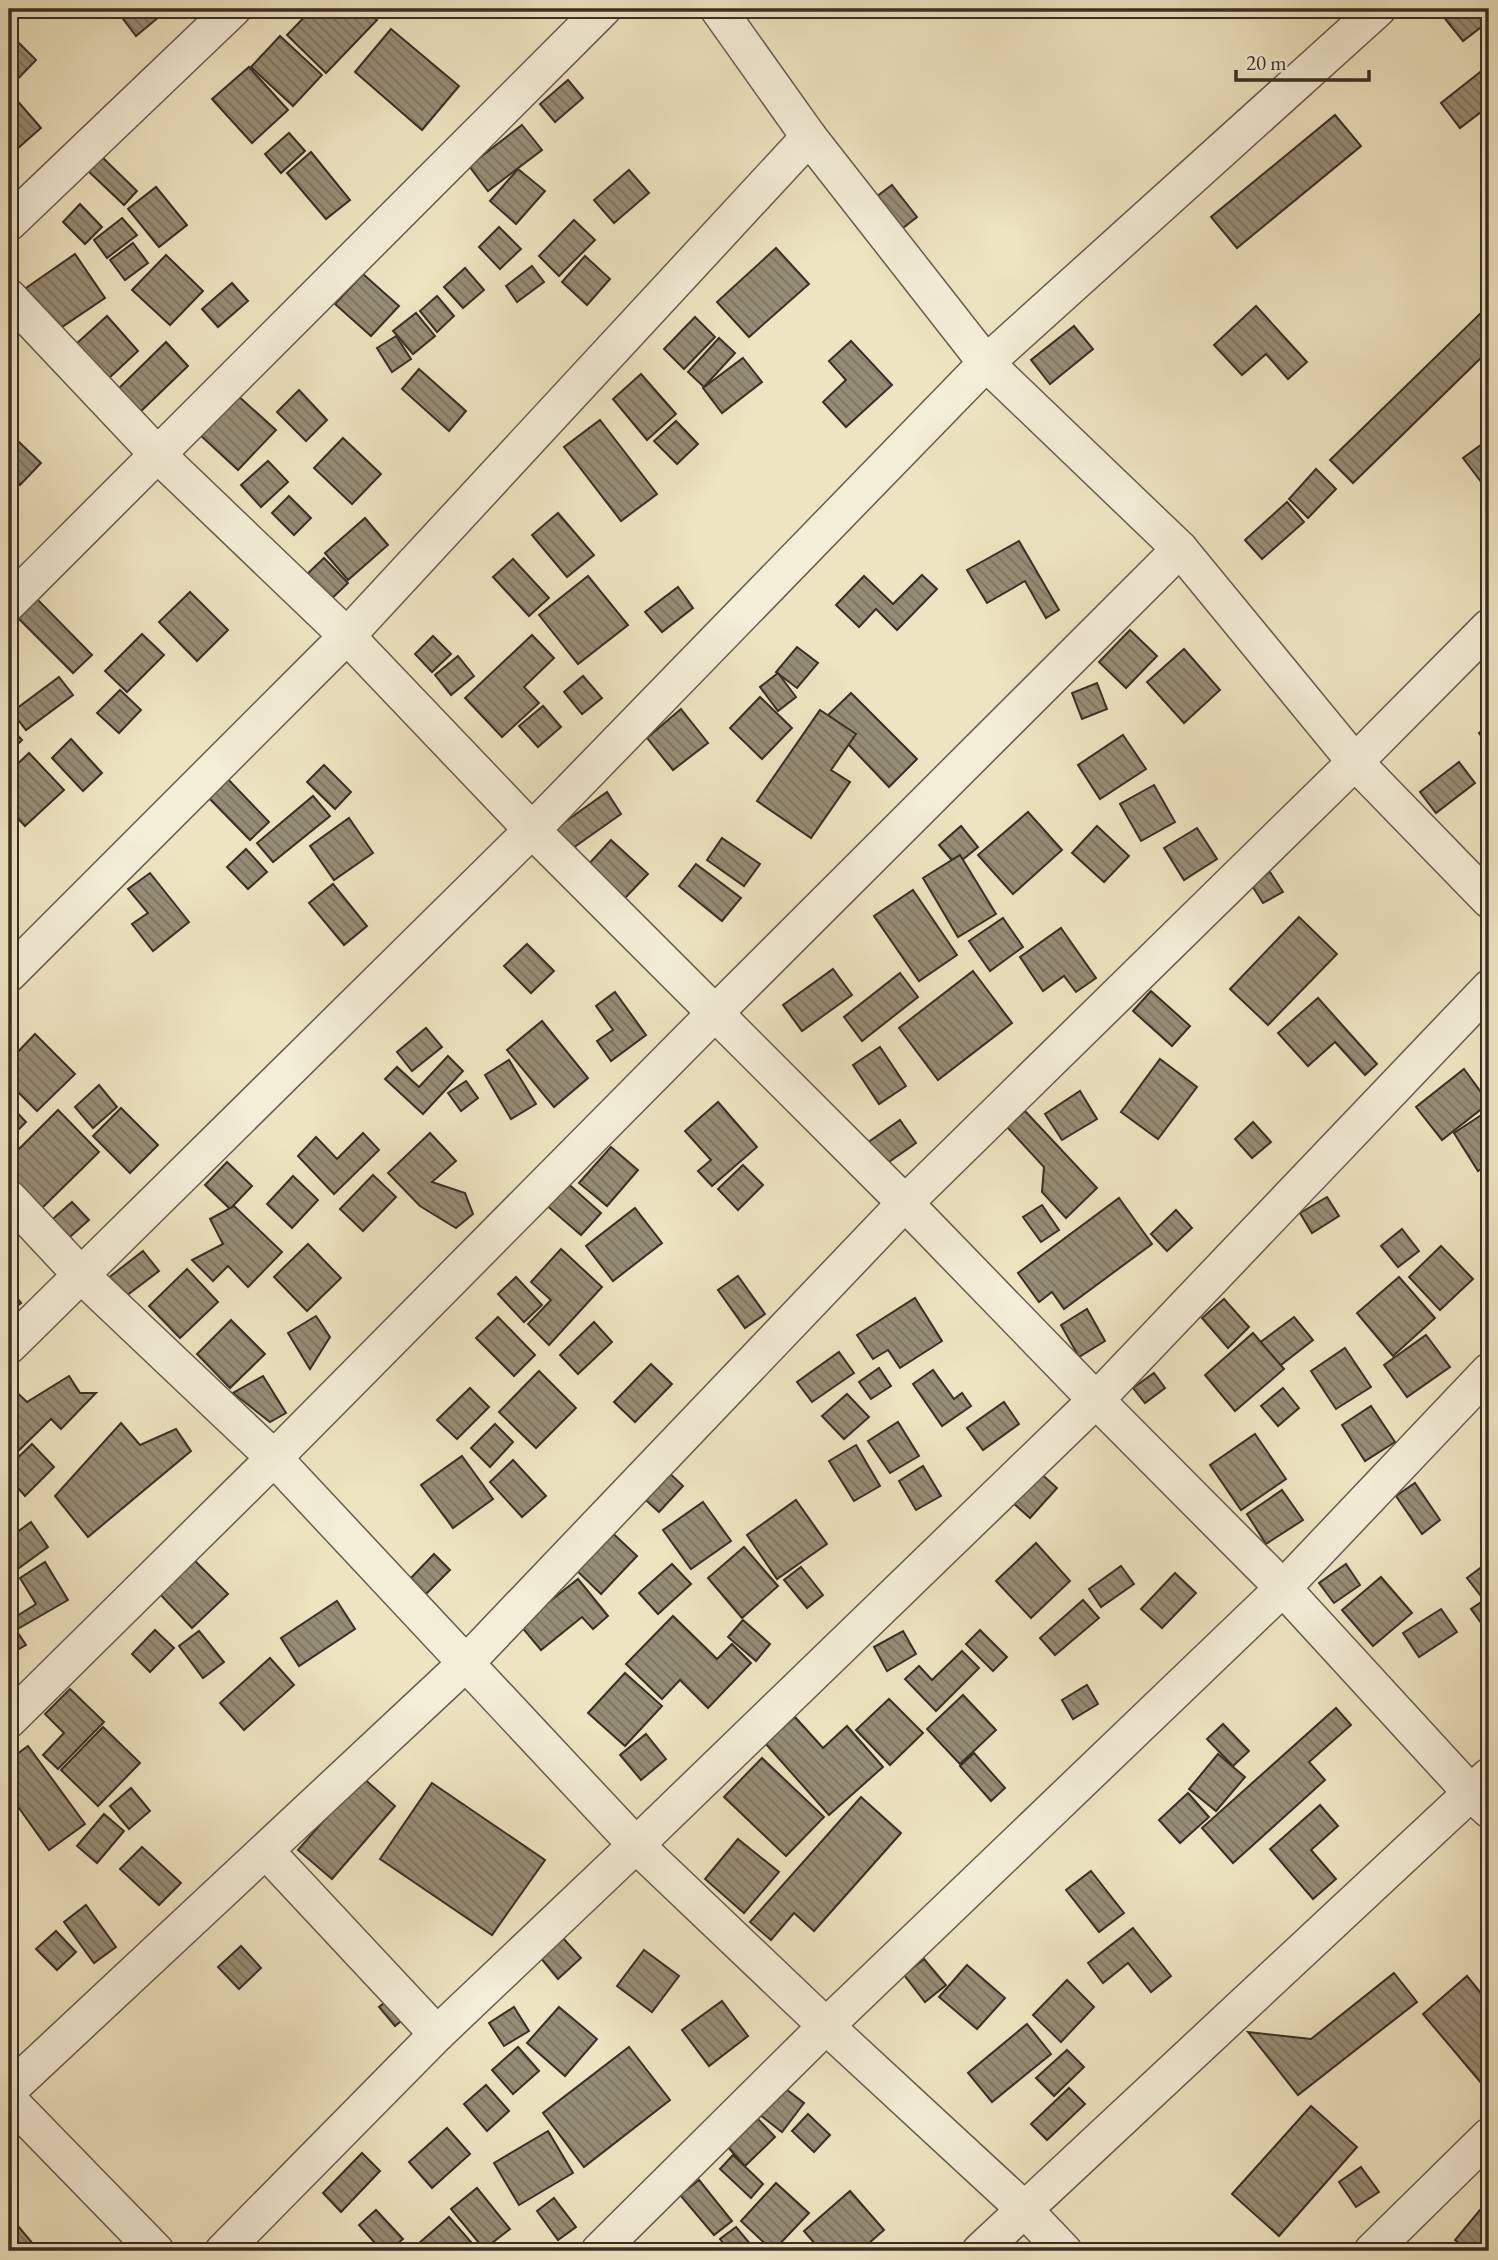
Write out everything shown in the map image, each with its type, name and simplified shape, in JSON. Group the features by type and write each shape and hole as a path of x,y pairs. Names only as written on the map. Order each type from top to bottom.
{"street":[{"path":"9,223 233,9"},
{"path":"9,603 603,9"},
{"path":"718,9 809,137 986,363 1180,549 1355,762 1489,900"},
{"path":"9,1346 532,830 986,363 1378,9"},
{"path":"9,974 347,636 809,137"},
{"path":"9,297 158,455 347,636 532,830 905,1203 1483,1794 1024,2209 981,2251"},
{"path":"9,1720 274,1458 1180,549"},
{"path":"9,2090 466,1663 905,1203 1489,627"},
{"path":"223,2251 437,2034 1096,1400 1489,988"},
{"path":"9,1198 81,1275 274,1458 636,1845 1024,2209 1064,2251"},
{"path":"598,2251 826,2026 1283,1588 1489,1371"},
{"path":"266,1851 437,2034"},
{"path":"9,2100 156,2251"},
{"path":"1372,2251 1489,2136"}],"building":[{"path":"127,9 152,9 159,17 136,36 120,15"},
{"path":"312,9 365,9 377,20 326,73 287,35"},
{"path":"1489,9 1489,21 1463,41 1438,10"},
{"path":"391,29 459,86 422,130 355,72"},
{"path":"9,33 36,60 9,88"},
{"path":"280,36 322,75 293,106 251,67"},
{"path":"1489,65 1489,106 1460,128 1441,103"},
{"path":"249,67 288,110 252,143 212,99"},
{"path":"568,80 583,98 555,122 540,104"},
{"path":"14,97 41,128 9,156 9,101"},
{"path":"1335,115 1361,146 1237,248 1211,217"},
{"path":"522,125 542,150 488,191 469,166"},
{"path":"289,133 305,151 281,173 265,154"},
{"path":"311,152 350,200 326,219 287,173"},
{"path":"100,155 137,191 124,205 86,169"},
{"path":"518,169 545,191 516,224 490,201"},
{"path":"629,170 649,193 614,223 594,200"},
{"path":"892,185 917,217 877,248 852,215"},
{"path":"156,187 187,225 159,247 128,209"},
{"path":"80,204 102,227 85,244 63,222"},
{"path":"122,218 137,235 107,258 94,240"},
{"path":"574,220 595,240 559,276 539,256"},
{"path":"499,227 521,249 500,269 479,247"},
{"path":"133,243 148,263 125,280 110,260"},
{"path":"776,248 809,284 749,337 717,302"},
{"path":"75,254 105,298 56,331 26,288"},
{"path":"166,255 203,291 170,325 132,290"},
{"path":"585,256 610,279 587,305 562,282"},
{"path":"532,266 544,282 517,302 506,286"},
{"path":"465,268 484,290 463,308 444,287"},
{"path":"363,274 399,306 371,336 335,304"},
{"path":"232,283 248,301 218,327 202,309"},
{"path":"437,296 454,316 437,332 420,311"},
{"path":"1489,305 1489,350 1353,483 1330,460"},
{"path":"1256,306 1307,362 1288,379 1266,354 1242,375 1214,345"},
{"path":"416,313 435,336 413,354 393,331"},
{"path":"107,316 138,351 108,379 76,344"},
{"path":"695,317 715,337 684,369 664,349"},
{"path":"1074,326 1093,349 1050,384 1031,360"},
{"path":"396,336 411,359 392,372 377,348"},
{"path":"719,338 735,353 704,387 688,372"},
{"path":"851,341 892,385 846,427 823,402 846,380 829,361"},
{"path":"166,342 188,366 138,414 116,391"},
{"path":"743,358 762,382 722,413 703,388"},
{"path":"419,369 466,411 449,431 402,389"},
{"path":"641,374 676,414 647,440 613,399"},
{"path":"299,390 327,420 306,441 277,412"},
{"path":"236,394 276,430 238,470 199,434"},
{"path":"600,420 657,494 621,521 564,447"},
{"path":"676,421 698,444 677,464 654,441"},
{"path":"343,438 381,474 352,504 314,468"},
{"path":"1489,439 1489,484 1485,487 1463,458"},
{"path":"19,442 41,463 20,485 9,473 9,452"},
{"path":"268,461 288,482 261,507 241,485"},
{"path":"1316,469 1336,489 1308,518 1289,499"},
{"path":"289,496 311,518 294,535 272,513"},
{"path":"1287,502 1304,522 1262,559 1245,540"},
{"path":"558,513 594,555 567,577 532,535"},
{"path":"365,518 388,545 348,580 325,553"},
{"path":"1019,541 1059,610 1046,618 1025,581 987,603 967,570"},
{"path":"324,558 348,583 327,603 303,578"},
{"path":"513,559 549,598 529,616 493,577"},
{"path":"922,575 937,589 897,630 876,609 859,627 836,605 864,576 893,604"},
{"path":"588,576 628,625 578,664 539,615"},
{"path":"678,587 693,608 662,632 645,612"},
{"path":"190,592 228,630 197,661 159,622"},
{"path":"34,596 92,655 73,673 15,615"},
{"path":"1130,630 1157,656 1126,688 1099,662"},
{"path":"142,634 164,655 127,692 105,671"},
{"path":"532,635 554,658 524,687 539,703 502,737 465,698"},
{"path":"433,636 451,654 432,672 415,654"},
{"path":"797,647 818,663 797,688 776,672"},
{"path":"1184,649 1220,690 1184,723 1147,682"},
{"path":"458,656 474,676 451,695 435,675"},
{"path":"778,673 796,697 778,711 760,687"},
{"path":"583,676 602,698 582,714 564,692"},
{"path":"59,677 73,695 26,730 12,712"},
{"path":"1097,683 1107,709 1082,719 1072,693"},
{"path":"120,690 141,710 119,733 97,713"},
{"path":"851,693 917,759 889,787 824,719"},
{"path":"760,697 792,728 762,759 730,728"},
{"path":"543,706 561,727 538,747 519,726"},
{"path":"681,709 708,743 673,770 647,738"},
{"path":"820,710 856,734 831,770 850,782 811,838 757,801"},
{"path":"9,726 22,740 9,753"},
{"path":"1489,726 1489,747 1479,733"},
{"path":"1123,735 1146,769 1100,799 1078,765"},
{"path":"71,739 102,773 83,791 52,758"},
{"path":"29,753 64,790 25,826 9,809 9,772"},
{"path":"1459,762 1475,783 1436,813 1420,792"},
{"path":"324,765 351,792 335,809 307,782"},
{"path":"222,773 269,822 250,840 202,791"},
{"path":"1154,785 1175,822 1141,841 1120,804"},
{"path":"607,792 621,814 570,850 555,829"},
{"path":"313,796 330,816 273,862 257,843"},
{"path":"1028,812 1062,850 1013,894 978,855"},
{"path":"349,818 373,853 334,880 310,846"},
{"path":"961,826 978,847 956,865 939,845"},
{"path":"1097,826 1129,856 1104,882 1072,853"},
{"path":"1197,828 1217,859 1184,880 1164,848"},
{"path":"722,838 760,864 744,886 707,860"},
{"path":"611,840 648,874 623,900 586,867"},
{"path":"246,849 267,872 248,889 227,867"},
{"path":"960,855 996,914 958,937 923,878"},
{"path":"696,864 741,898 722,921 679,886"},
{"path":"1270,872 1283,892 1263,903 1251,884"},
{"path":"150,873 189,922 153,951 132,924 148,913 128,889"},
{"path":"333,884 367,926 344,945 309,903"},
{"path":"913,890 957,955 919,981 874,916"},
{"path":"1299,917 1337,954 1268,1025 1230,989"},
{"path":"1003,918 1023,947 990,971 969,941"},
{"path":"1061,928 1096,978 1076,992 1064,976 1043,991 1020,957"},
{"path":"527,944 554,971 531,993 504,966"},
{"path":"833,969 852,995 802,1031 783,1005"},
{"path":"973,971 1012,1023 938,1080 899,1028"},
{"path":"900,973 918,997 862,1041 844,1017"},
{"path":"1151,991 1190,1026 1172,1046 1133,1011"},
{"path":"615,992 646,1035 611,1061 597,1041 613,1030 596,1006"},
{"path":"1318,998 1377,1064 1365,1075 1335,1042 1308,1066 1278,1033"},
{"path":"542,1021 588,1078 554,1107 507,1050"},
{"path":"426,1028 442,1047 412,1071 397,1052"},
{"path":"35,1034 75,1074 37,1111 9,1083 9,1061"},
{"path":"880,1047 906,1086 879,1104 853,1065"},
{"path":"448,1056 463,1071 423,1114 385,1079 397,1067 419,1087"},
{"path":"1160,1059 1197,1087 1158,1139 1121,1112"},
{"path":"509,1060 536,1104 511,1119 485,1075"},
{"path":"1464,1069 1489,1103 1442,1140 1416,1107"},
{"path":"466,1081 478,1098 461,1111 448,1093"},
{"path":"99,1085 117,1107 93,1128 75,1107"},
{"path":"1080,1091 1097,1119 1062,1140 1045,1114"},
{"path":"718,1102 757,1147 712,1186 698,1171 711,1160 685,1131"},
{"path":"9,1104 26,1122 9,1139"},
{"path":"121,1108 158,1145 130,1173 93,1136"},
{"path":"58,1110 99,1152 40,1210 9,1178 9,1159"},
{"path":"1489,1110 1489,1164 1478,1171 1454,1133"},
{"path":"1025,1111 1097,1188 1066,1218 1042,1192 1044,1167 1007,1127"},
{"path":"900,1120 916,1143 883,1166 867,1143"},
{"path":"1253,1122 1271,1142 1252,1158 1235,1139"},
{"path":"363,1133 379,1150 334,1194 298,1156 316,1137 337,1159"},
{"path":"430,1133 456,1161 432,1182 465,1193 473,1214 456,1228 420,1206 388,1173"},
{"path":"611,1147 638,1170 607,1206 579,1183"},
{"path":"227,1162 252,1186 230,1209 205,1185"},
{"path":"743,1165 763,1185 738,1210 718,1189"},
{"path":"373,1175 396,1197 363,1231 340,1209"},
{"path":"293,1176 318,1200 292,1228 267,1204"},
{"path":"565,1181 601,1213 581,1235 545,1204"},
{"path":"1327,1197 1339,1216 1312,1233 1300,1213"},
{"path":"1119,1198 1152,1244 1064,1309 1052,1292 1039,1302 1018,1273"},
{"path":"72,1202 89,1220 63,1243 47,1224"},
{"path":"1042,1205 1059,1230 1041,1242 1023,1217"},
{"path":"234,1206 282,1252 248,1287 228,1266 213,1281 192,1260 223,1244 210,1219"},
{"path":"635,1208 662,1243 613,1281 586,1246"},
{"path":"1176,1210 1192,1228 1167,1251 1151,1234"},
{"path":"1402,1229 1419,1251 1398,1267 1381,1246"},
{"path":"308,1244 341,1278 307,1311 274,1277"},
{"path":"1441,1246 1473,1279 1440,1310 1409,1277"},
{"path":"561,1249 602,1287 549,1345 528,1324 551,1300 531,1282"},
{"path":"143,1251 159,1271 122,1299 107,1279"},
{"path":"187,1269 218,1302 180,1338 149,1306"},
{"path":"738,1276 765,1314 745,1328 718,1290"},
{"path":"516,1277 542,1305 524,1322 498,1294"},
{"path":"1399,1277 1435,1318 1393,1356 1357,1313"},
{"path":"9,1287 21,1303 9,1312"},
{"path":"915,1298 942,1341 900,1368 888,1350 873,1359 857,1335"},
{"path":"1224,1299 1249,1327 1228,1348 1202,1318"},
{"path":"1087,1309 1105,1341 1079,1357 1061,1325"},
{"path":"316,1316 330,1337 310,1369 288,1333"},
{"path":"498,1317 535,1355 514,1376 476,1338"},
{"path":"1294,1317 1313,1340 1277,1368 1258,1344"},
{"path":"231,1320 265,1354 230,1388 197,1354"},
{"path":"594,1322 612,1342 578,1374 560,1355"},
{"path":"1253,1333 1284,1369 1235,1411 1205,1375"},
{"path":"1426,1335 1450,1367 1407,1397 1384,1365"},
{"path":"1345,1348 1371,1387 1336,1409 1311,1371"},
{"path":"839,1352 854,1373 812,1402 797,1382"},
{"path":"651,1364 672,1384 635,1422 614,1402"},
{"path":"879,1368 891,1386 871,1399 859,1382"},
{"path":"933,1370 954,1399 962,1393 971,1406 942,1426 913,1384"},
{"path":"539,1371 576,1408 536,1448 499,1412"},
{"path":"1154,1373 1165,1388 1145,1403 1133,1388"},
{"path":"69,1376 80,1393 96,1393 61,1429 51,1419 13,1456 9,1452 9,1385 27,1402"},
{"path":"263,1376 286,1413 270,1422 233,1393"},
{"path":"470,1388 489,1407 457,1439 437,1420"},
{"path":"1283,1388 1299,1408 1278,1426 1261,1406"},
{"path":"847,1394 869,1417 844,1439 822,1416"},
{"path":"1004,1402 1019,1424 983,1450 967,1428"},
{"path":"1371,1406 1395,1442 1365,1461 1342,1425"},
{"path":"898,1422 919,1456 890,1473 868,1441"},
{"path":"121,1423 140,1445 176,1429 191,1451 88,1537 55,1496"},
{"path":"495,1424 513,1442 490,1467 471,1448"},
{"path":"1255,1434 1286,1479 1241,1510 1210,1465"},
{"path":"32,1444 54,1467 25,1496 9,1478 9,1466"},
{"path":"856,1445 880,1486 854,1501 829,1461"},
{"path":"462,1456 493,1499 453,1528 421,1485"},
{"path":"513,1460 546,1496 522,1517 490,1482"},
{"path":"923,1466 941,1496 916,1510 899,1481"},
{"path":"664,1468 683,1486 659,1512 639,1494"},
{"path":"1038,1471 1057,1488 1030,1518 1012,1502"},
{"path":"1415,1483 1440,1520 1422,1534 1396,1496"},
{"path":"1282,1490 1303,1520 1266,1544 1247,1514"},
{"path":"796,1500 827,1544 777,1579 747,1535"},
{"path":"703,1502 731,1541 691,1569 663,1530"},
{"path":"31,1522 48,1547 12,1573 9,1569 9,1538"},
{"path":"605,1526 637,1556 601,1594 569,1563"},
{"path":"1036,1543 1070,1581 1031,1618 996,1581"},
{"path":"744,1547 778,1586 742,1618 708,1578"},
{"path":"434,1554 450,1570 422,1598 407,1582"},
{"path":"192,1558 228,1594 192,1628 157,1591"},
{"path":"45,1562 68,1600 16,1630 26,1645 10,1654 9,1621 36,1604 20,1578"},
{"path":"672,1564 691,1584 658,1614 639,1593"},
{"path":"1346,1564 1360,1585 1334,1603 1319,1583"},
{"path":"1121,1566 1134,1584 1101,1607 1089,1589"},
{"path":"1483,1566 1489,1576 1489,1634 1471,1609 1484,1600 1467,1578"},
{"path":"801,1567 823,1595 807,1608 784,1580"},
{"path":"1175,1573 1196,1593 1162,1628 1141,1609"},
{"path":"1381,1577 1412,1613 1373,1646 1342,1610"},
{"path":"578,1579 608,1616 593,1629 582,1617 541,1650 520,1625"},
{"path":"1083,1600 1099,1618 1055,1655 1040,1638"},
{"path":"337,1601 355,1629 299,1666 281,1638"},
{"path":"1441,1609 1457,1632 1419,1657 1403,1633"},
{"path":"673,1616 717,1659 732,1644 751,1663 708,1708 680,1680 662,1699 626,1664"},
{"path":"743,1620 770,1644 756,1661 728,1637"},
{"path":"155,1630 174,1648 150,1672 132,1654"},
{"path":"980,1630 1007,1657 993,1671 966,1644"},
{"path":"199,1631 224,1662 203,1678 179,1646"},
{"path":"903,1631 916,1654 887,1671 874,1647"},
{"path":"962,1651 979,1668 936,1711 905,1679 919,1666 932,1680"},
{"path":"270,1658 294,1685 244,1730 220,1703"},
{"path":"625,1673 662,1706 625,1746 588,1713"},
{"path":"1087,1685 1098,1704 1073,1719 1062,1700"},
{"path":"70,1689 104,1722 58,1769 43,1755 64,1733 45,1714"},
{"path":"963,1695 996,1730 960,1764 927,1729"},
{"path":"889,1699 923,1733 890,1765 856,1730"},
{"path":"1336,1708 1351,1725 1309,1762 1325,1780 1233,1863 1202,1828"},
{"path":"795,1717 823,1748 847,1726 883,1767 829,1815 765,1743"},
{"path":"1223,1724 1249,1751 1233,1766 1207,1739"},
{"path":"103,1727 140,1763 98,1806 61,1770"},
{"path":"646,1734 666,1759 641,1780 620,1755"},
{"path":"28,1746 85,1824 49,1850 9,1794 9,1760"},
{"path":"974,1753 1005,1788 991,1801 960,1766"},
{"path":"1218,1754 1245,1777 1216,1811 1189,1789"},
{"path":"762,1758 824,1817 786,1856 724,1797"},
{"path":"362,1777 395,1806 332,1879 298,1850"},
{"path":"432,1783 545,1860 492,1935 380,1859"},
{"path":"131,1788 150,1811 129,1829 110,1806"},
{"path":"1188,1793 1209,1817 1180,1843 1159,1820"},
{"path":"861,1797 901,1833 814,1931 794,1913 771,1940 750,1922"},
{"path":"1320,1805 1338,1826 1311,1850 1336,1879 1313,1899 1270,1849"},
{"path":"104,1814 124,1831 97,1863 77,1846"},
{"path":"738,1839 779,1872 744,1913 705,1879"},
{"path":"142,1847 181,1883 159,1905 120,1869"},
{"path":"1091,1871 1124,1913 1099,1932 1066,1890"},
{"path":"86,1905 116,1947 94,1963 64,1922"},
{"path":"1133,1928 1171,1976 1151,1992 1128,1963 1103,1983 1088,1963"},
{"path":"56,1931 76,1952 57,1970 36,1949"},
{"path":"562,1937 581,1958 558,1979 540,1957"},
{"path":"241,1946 261,1968 239,1989 218,1967"},
{"path":"644,1950 679,1976 652,2012 617,1986"},
{"path":"924,1959 946,1985 925,2002 904,1975"},
{"path":"967,1965 1005,1998 977,2029 939,1997"},
{"path":"1394,1973 1417,2002 1298,2095 1248,2032 1311,2039"},
{"path":"1467,1976 1489,2003 1489,2078 1482,2084 1423,2014"},
{"path":"1067,1980 1094,2007 1061,2042 1033,2015"},
{"path":"410,1983 425,2001 395,2026 379,2007"},
{"path":"722,2001 748,2036 709,2066 682,2030"},
{"path":"514,2007 529,2031 504,2046 489,2023"},
{"path":"559,2007 597,2039 565,2076 527,2043"},
{"path":"1027,2024 1051,2054 992,2102 968,2073"},
{"path":"518,2047 539,2071 513,2094 492,2070"},
{"path":"629,2047 670,2100 584,2167 543,2113"},
{"path":"1067,2050 1084,2067 1054,2096 1036,2078"},
{"path":"486,2085 509,2111 487,2131 464,2104"},
{"path":"782,2086 804,2103 782,2132 760,2115"},
{"path":"1069,2088 1085,2104 1047,2140 1031,2124"},
{"path":"1311,2106 1357,2147 1279,2236 1232,2194"},
{"path":"808,2114 830,2135 814,2152 792,2131"},
{"path":"756,2117 775,2137 745,2166 726,2145"},
{"path":"447,2128 470,2154 432,2188 409,2162"},
{"path":"548,2131 573,2173 519,2205 494,2163"},
{"path":"362,2153 380,2171 341,2212 323,2193"},
{"path":"733,2155 763,2184 751,2198 720,2169"},
{"path":"1361,2167 1379,2192 1356,2207 1339,2182"},
{"path":"699,2180 732,2221 714,2235 680,2195"},
{"path":"776,2183 809,2213 773,2251 741,2221"},
{"path":"477,2188 510,2229 484,2249 451,2209"},
{"path":"850,2191 884,2230 860,2251 821,2251 804,2231"},
{"path":"554,2198 576,2227 558,2240 537,2211"},
{"path":"1489,2199 1489,2251 1469,2251 1455,2240"},
{"path":"376,2210 403,2239 389,2251 382,2251 359,2225"},
{"path":"449,2217 477,2249 475,2251 410,2251"},
{"path":"12,2219 34,2245 26,2251 9,2251 9,2222"},
{"path":"736,2227 756,2251 729,2251 720,2239"}]}
